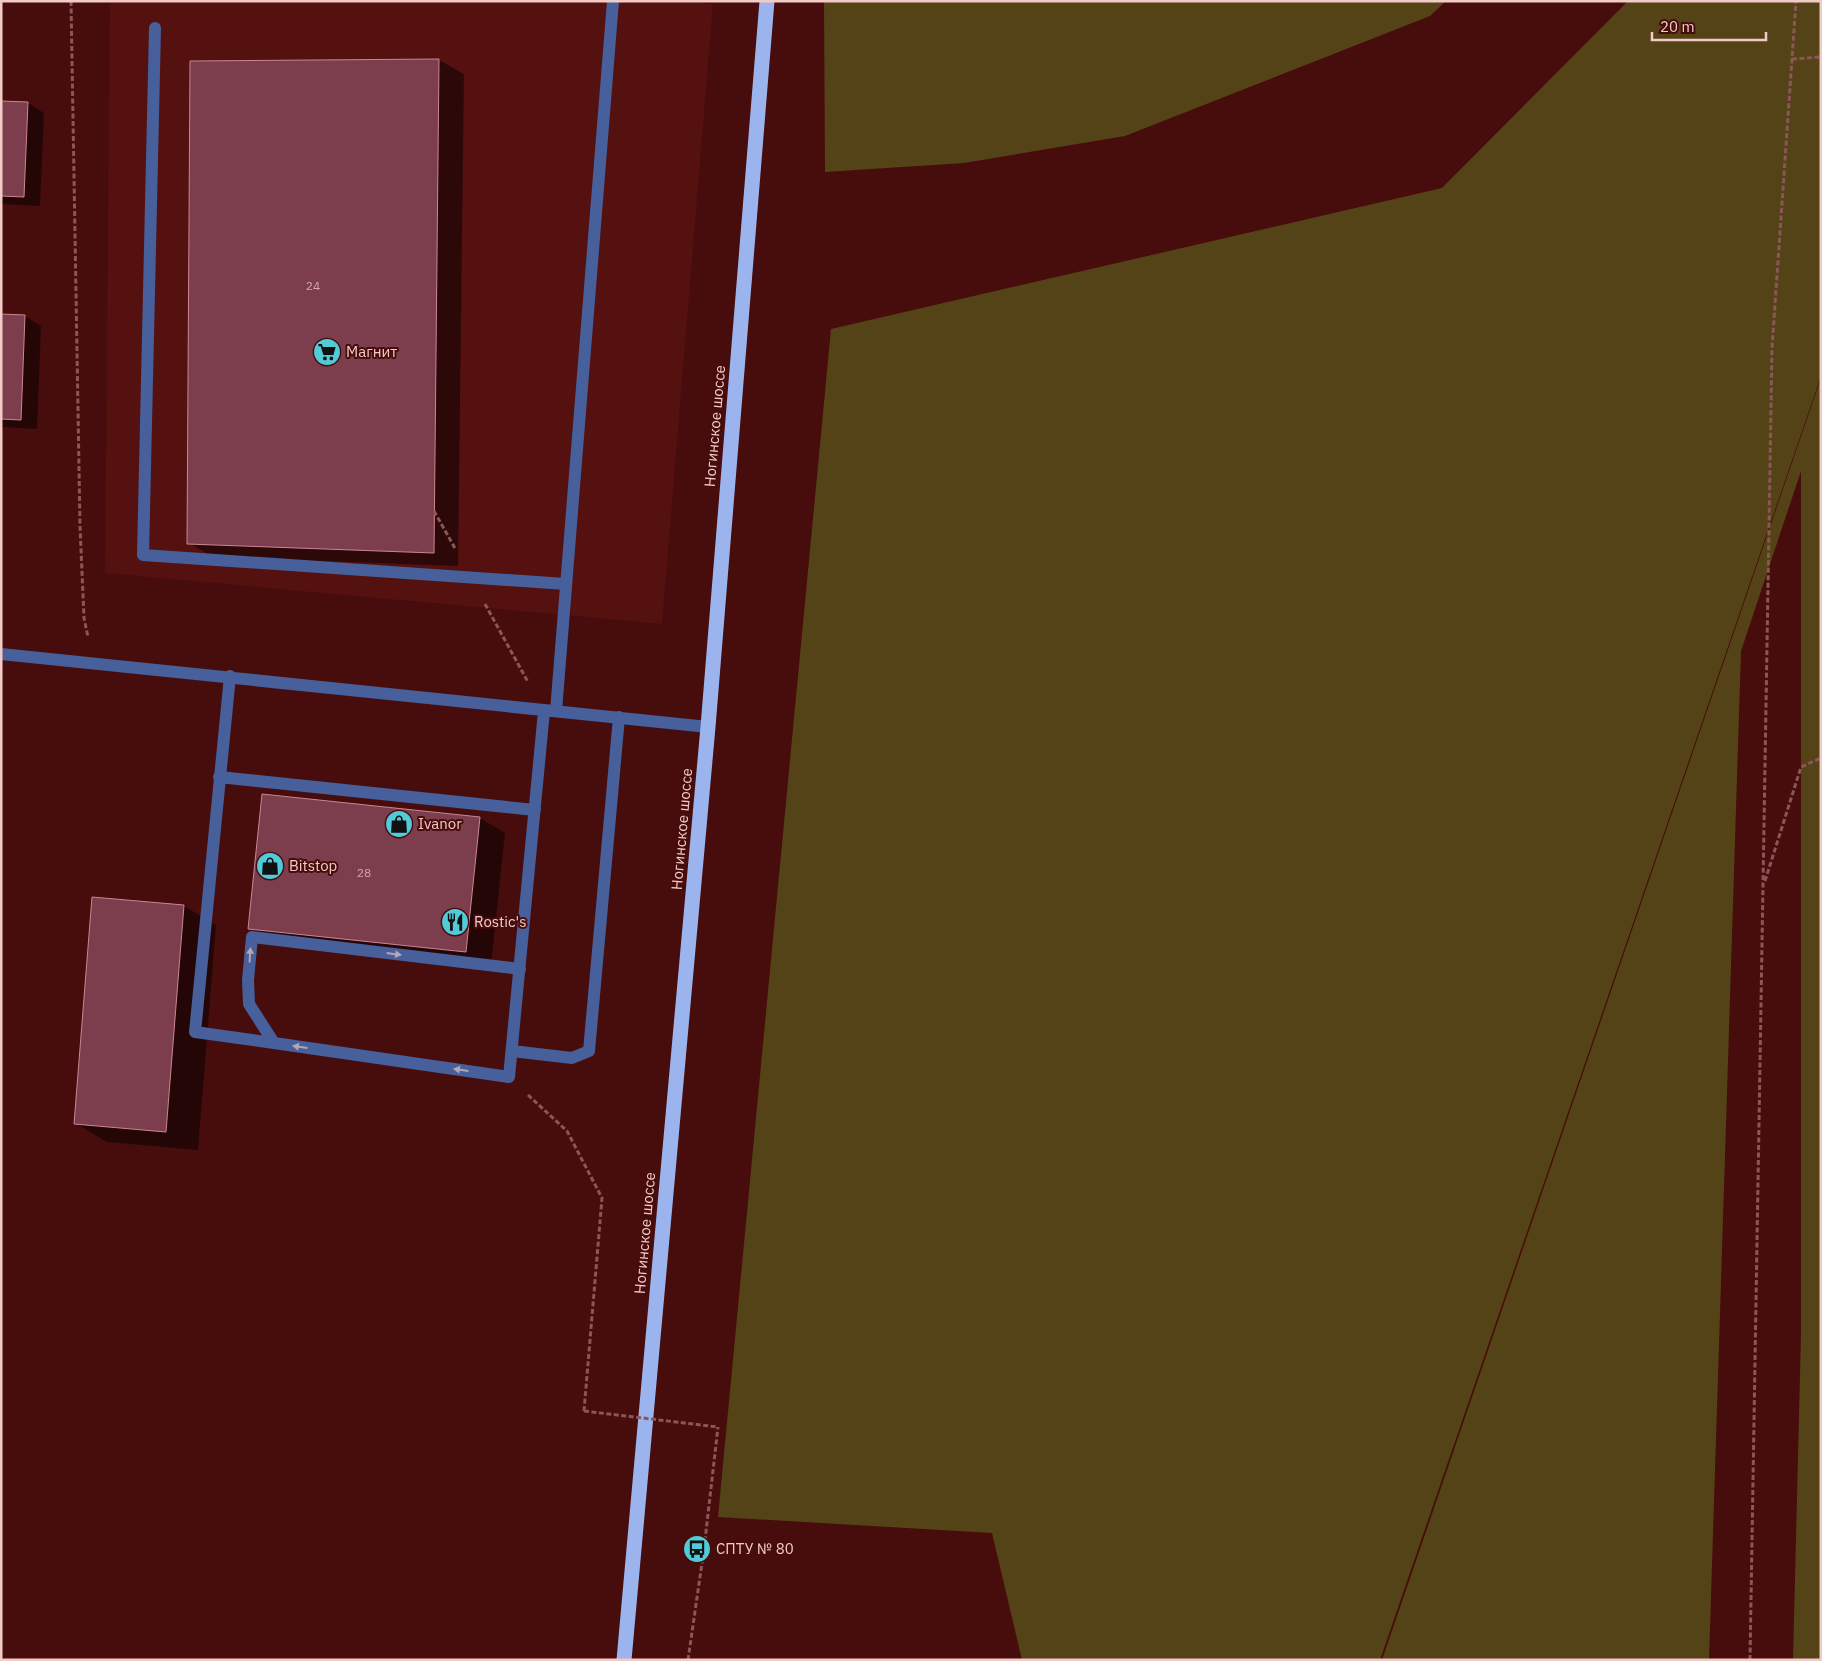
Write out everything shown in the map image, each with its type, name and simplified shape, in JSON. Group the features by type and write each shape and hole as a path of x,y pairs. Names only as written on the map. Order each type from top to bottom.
{"highway":[{"name":"Ногинское шоссе","path":"624,1660 708,727 767,1"}],"lane":[{"path":"230,676 195,1032 509,1077 535,810 566,584 613,1"},
{"path":"155,28 143,555 566,584"},
{"path":"1,654 230,676 708,727"},
{"path":"512,1051 572,1058 588,1051 619,717"},
{"path":"219,777 535,810"},
{"path":"274,1043 249,1004 248,980 252,937 520,969"}],"path":[{"path":"71,1 80,526 84,618 94,662"},
{"path":"1750,1660 1772,348 1796,1"},
{"path":"1792,59 1821,57"},
{"path":"434,511 471,578 550,711"},
{"path":"1763,886 1801,767 1821,758"},
{"path":"509,1077 567,1131 602,1198 584,1411 718,1427 704,1549 688,1660"}],"shaded area":[{"path":"110,1 672,1 713,4 662,624 105,573"},
{"path":"824,1 1446,1 1430,16 1125,136 964,163 825,172"},
{"path":"1628,1 1821,1 1821,376 1380,1660 1022,1660 992,1533 718,1517 831,329 1442,188"},
{"path":"1821,378 1821,1660 1793,1660 1801,1334 1801,471 1741,651 1709,1660 1382,1660"}],"building":[{"path":"439,59 434,553 187,544 190,61"},
{"path":"1,101 28,102 24,197 1,196"},
{"path":"1,314 25,315 21,420 1,419"},
{"path":"262,794 480,817 466,952 248,929"},
{"path":"92,897 184,905 166,1132 74,1124"}],"place":[{"name":"Магнит","path":"327,352"},
{"name":"Ivanor","path":"399,824"},
{"name":"Bitstop","path":"270,866"},
{"name":"Rostic's","path":"455,922"},
{"name":"СПТУ № 80","path":"697,1549"}]}
